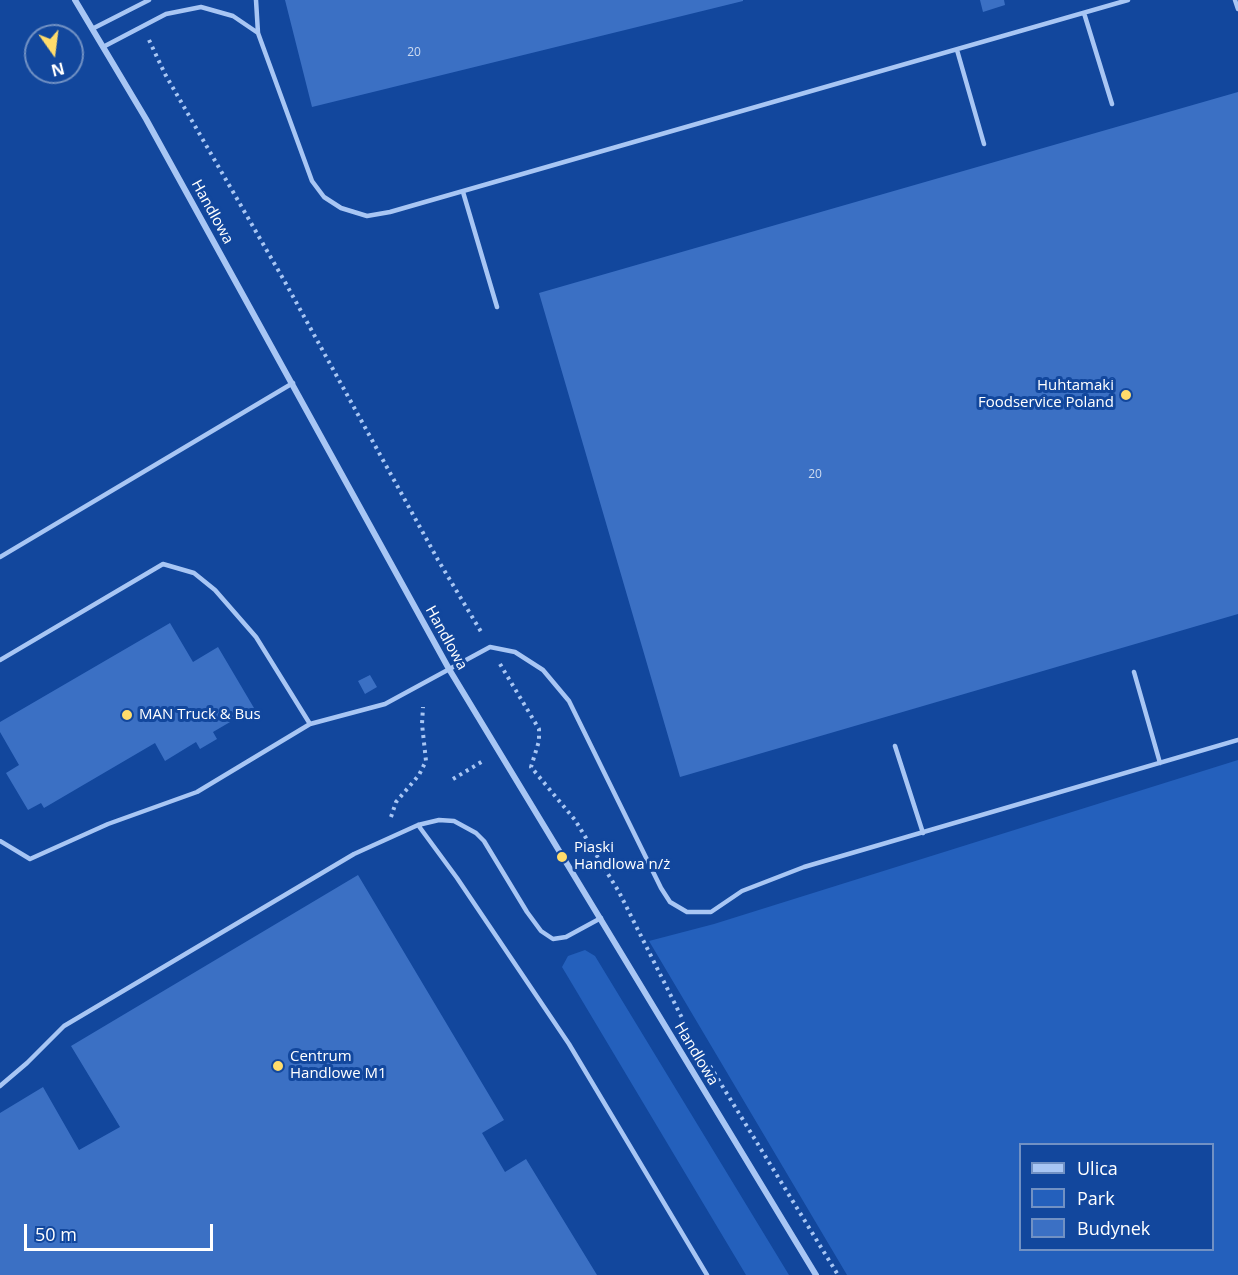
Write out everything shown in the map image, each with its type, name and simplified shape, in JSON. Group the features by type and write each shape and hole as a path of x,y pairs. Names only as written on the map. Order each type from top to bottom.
{"street":[{"name":"Handlowa","path":"75,0 146,119 449,669 816,1275"}],"lane":[{"path":"92,29 149,0"},
{"path":"256,0 258,33 312,181 324,197 341,208 367,216 463,192 1128,0"},
{"path":"1236,0 1238,9"},
{"path":"103,47 166,14 201,7 233,16 258,33"},
{"path":"1084,13 1112,104"},
{"path":"957,50 984,144"},
{"path":"463,192 497,307"},
{"path":"0,557 293,383"},
{"path":"0,660 163,564 194,573 215,590 256,637 310,724"},
{"path":"0,841 30,860 108,824 197,792 310,724 385,704 490,647 515,652 543,670 569,701 661,888 670,902 687,912 711,912 742,891 804,867 1238,740"},
{"path":"1134,672 1160,763"},
{"path":"895,746 923,833"},
{"path":"0,1086 27,1064 64,1026 354,854 418,825 439,820 454,821 476,833 484,841 534,921 553,939 566,937 600,918"},
{"path":"418,825 451,869 568,1044 707,1275"}],"path":[{"path":"142,27 165,74 296,302 438,560 539,729 539,741 531,767 575,820 619,892 640,939 685,1023"},
{"path":"391,817 396,802 419,775 426,761 422,724 423,707"},
{"path":"453,779 483,761"},
{"path":"708,1063 838,1275"}],"green space":[{"path":"1238,760 1238,1275 847,1275 649,941 714,924"},
{"path":"585,950 595,956 789,1275 746,1275 562,967 568,956"}],"building":[{"path":"285,0 743,0 743,1 312,107"},
{"path":"980,0 1004,0 1005,5 983,12"},
{"path":"1238,92 1238,614 680,777 539,293"},
{"name":"MAN Truck & Bus","path":"170,623 193,662 218,647 254,708 213,732 217,739 200,749 196,742 165,761 155,743 44,808 41,803 28,810 6,773 19,765 0,732 0,722"},
{"path":"370,675 377,687 365,694 358,681"},
{"name":"Centrum Handlowe M1","path":"358,875 504,1120 482,1133 505,1172 526,1159 597,1275 0,1275 0,1113 43,1087 79,1150 120,1127 71,1046"}],"place":[{"name":"Huhtamaki Foodservice Poland","path":"1126,395"},
{"name":"MAN Truck & Bus","path":"127,715"},
{"name":"Piaski Handlowa n/ż","path":"562,857"},
{"name":"Centrum Handlowe M1","path":"278,1066"}]}
